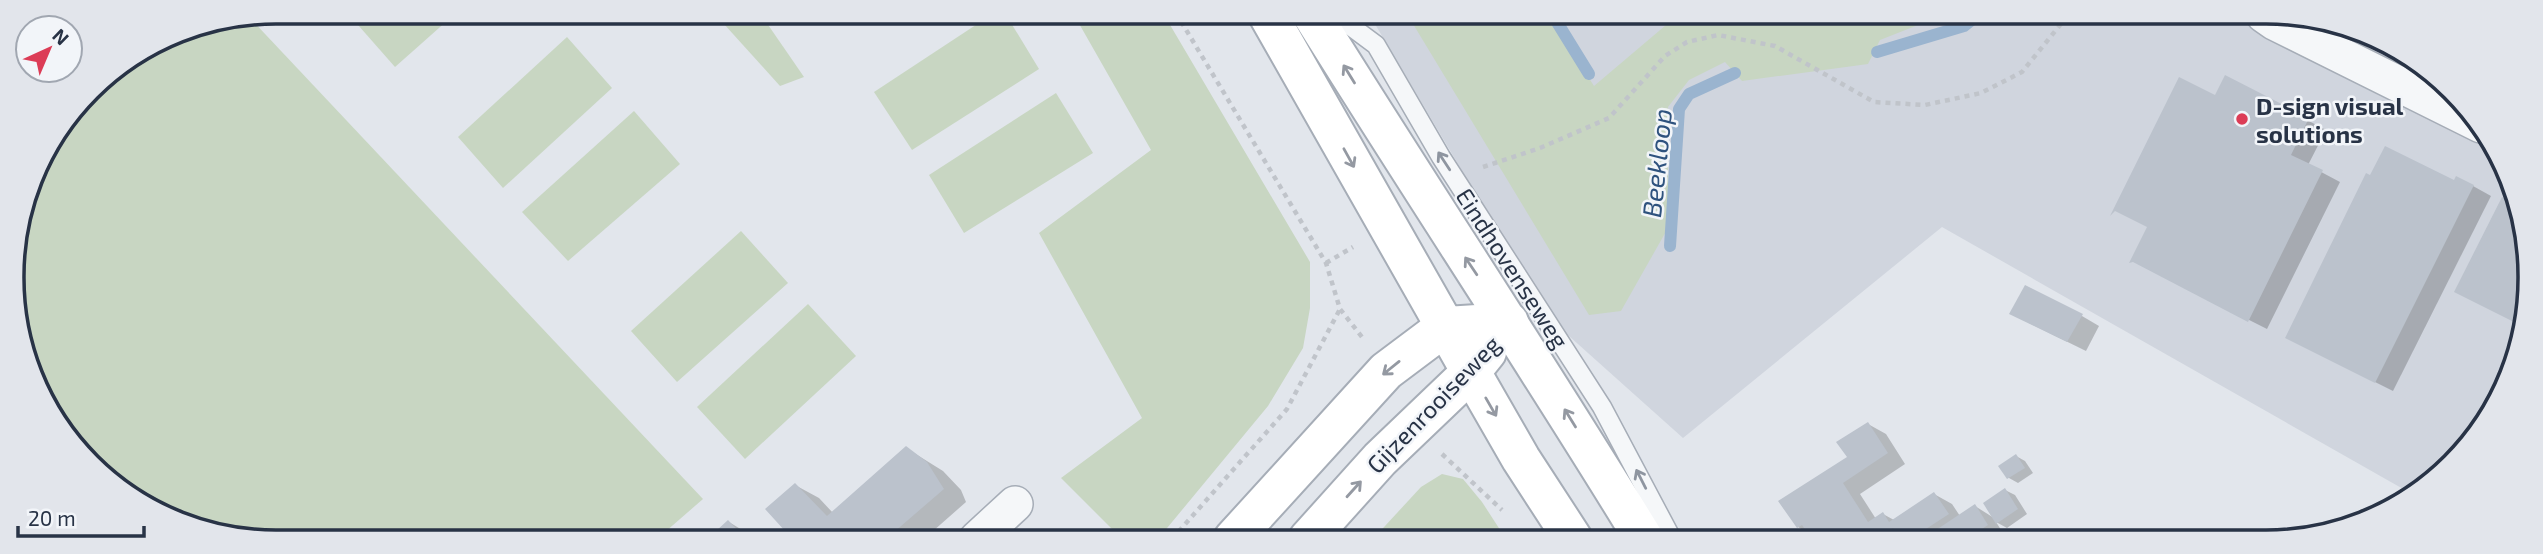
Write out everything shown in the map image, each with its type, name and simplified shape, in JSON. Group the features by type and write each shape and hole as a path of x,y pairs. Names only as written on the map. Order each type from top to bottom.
{"main road":[{"path":"1273,24 1521,459 1567,530"},
{"name":"Eindhovenseweg","path":"1318,24 1638,530"},
{"name":"Gijzenrooiseweg","path":"1242,530 1386,371 1446,326 1509,323"},
{"name":"Gijzenrooiseweg","path":"1317,530 1380,460 1471,372 1509,323"}],"street":[{"path":"2280,25 2458,114"},
{"path":"988,530 1015,504"}],"lane":[{"name":"Eindhovenseweg","path":"1347,24 1376,45 1441,157 1601,407 1667,530"}],"path":[{"path":"1181,530 1287,409 1340,309 1326,263 1183,24"},
{"path":"1486,166 1540,148 1609,118 1665,56 1687,42 1718,35 1775,46 1874,102 1925,105 1981,93 2022,72 2062,24"},
{"path":"1477,488 1501,508 1508,519"}],"shaded area":[{"path":"1375,24 2266,24 2315,29 2363,44 2392,58 2445,98 2476,137 2499,180 2514,228 2518,260 2514,326 2499,374 2485,403 2445,456 2403,489 1942,227 1683,438 1550,319"}],"green space":[{"path":"357,24 443,24 395,67"},
{"path":"724,24 768,24 804,77 780,86"},
{"path":"977,24 1012,24 1039,69 912,150 874,92"},
{"path":"1079,24 1169,24 1310,262 1310,308 1303,348 1268,406 1165,530 1113,530 1061,478 1142,418 1039,233 1151,150"},
{"path":"1413,24 1554,24 1594,86 1667,24 1921,24 1880,40 1868,64 1742,81 1725,62 1689,80 1668,107 1668,228 1621,311 1589,315"},
{"path":"257,25 703,499 667,530 277,530 212,521 151,496 98,456 77,431 51,389 33,342 24,277 29,228 44,180 58,151 98,98 151,58 212,33"},
{"path":"567,37 612,88 503,188 458,137"},
{"path":"1056,93 1093,153 964,233 929,175"},
{"path":"634,111 680,164 568,261 522,212"},
{"path":"741,231 788,283 677,382 631,331"},
{"path":"808,304 856,356 745,459 697,407"},
{"path":"1442,474 1463,479 1500,530 1381,530 1421,487"}],"building":[{"path":"2225,75 2309,118 2291,155 2323,170 2248,322 2133,262 2129,263 2147,227 2115,211 2110,216 2179,77 2215,95"},
{"path":"2385,146 2454,180 2456,176 2474,185 2375,383 2285,338 2366,173 2370,175"},
{"path":"2502,197 2506,199 2510,212 2518,260 2514,322 2454,292"},
{"path":"2025,285 2083,314 2067,342 2009,314"},
{"path":"1868,422 1888,453 1843,483 1868,522 1883,512 1889,522 1934,492 1949,514 1924,530 1805,530 1802,525 1797,528 1778,501 1847,457 1836,442"},
{"path":"906,446 927,462 944,489 896,530 784,530 765,509 795,483 827,516"},
{"path":"2016,454 2025,468 2007,479 1998,466"},
{"path":"2005,488 2018,509 1996,524 1983,503"},
{"path":"1975,504 1988,525 1980,530 1936,530"},
{"path":"728,520 737,530 717,530"}],"waterway":[{"path":"1558,24 1589,74"},
{"name":"Beekloop","path":"1877,52 1966,24"},
{"name":"Beekloop","path":"1670,246 1679,109 1689,94 1735,73"}],"place":[{"name":"D-sign visual solutions","path":"2242,119"}]}
